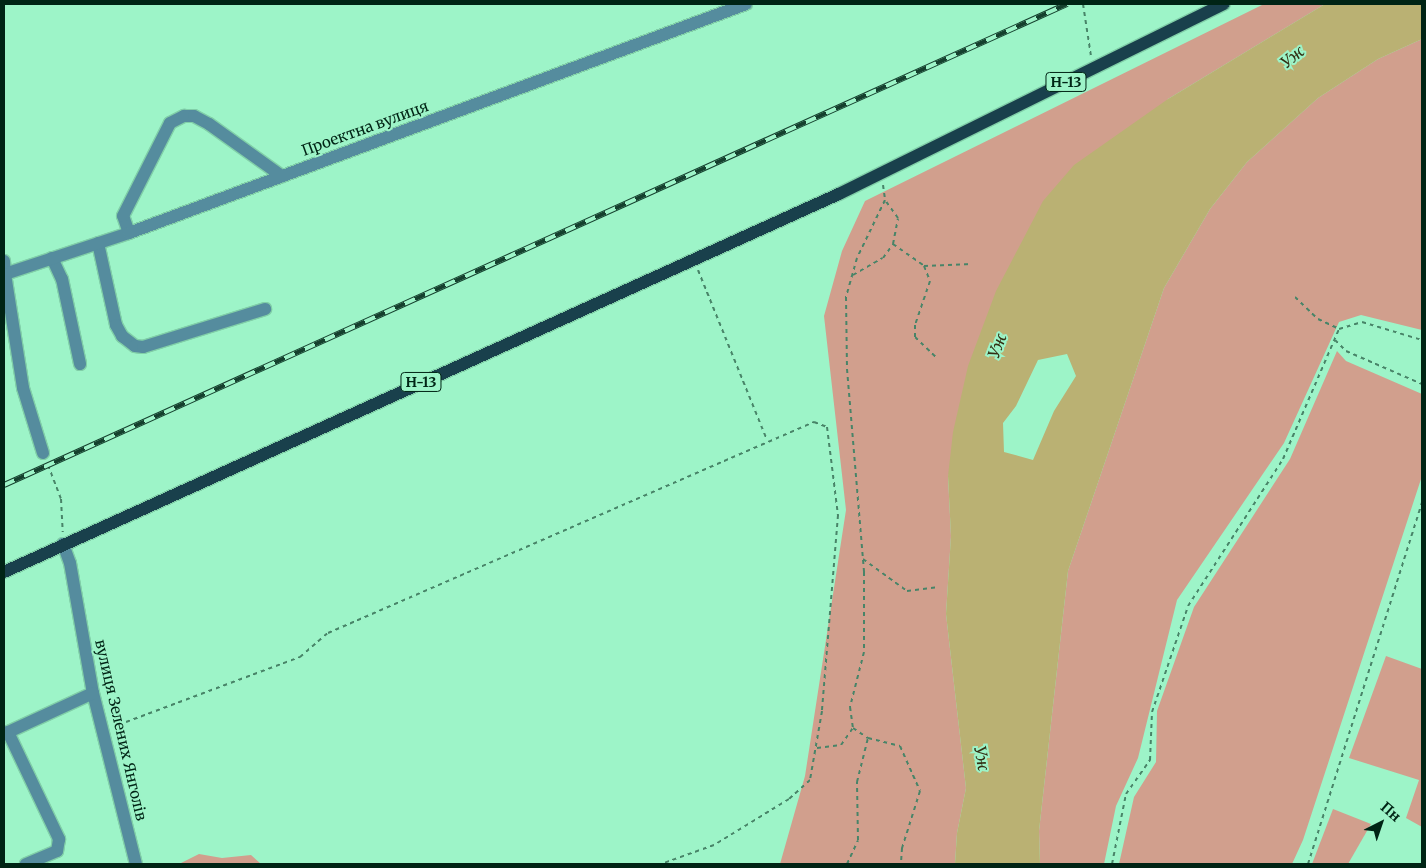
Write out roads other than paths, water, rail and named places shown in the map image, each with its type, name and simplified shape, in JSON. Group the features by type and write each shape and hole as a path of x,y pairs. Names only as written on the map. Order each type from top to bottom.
{"main road":[{"name":"Н-13","path":"4,572 880,173 1224,4"}],"street":[{"name":"Проектна вулиця","path":"4,267 52,258 129,233 746,4"},
{"path":"129,233 123,216 170,123 184,116 194,116 209,124 282,176"},
{"path":"98,243 116,325 128,343 135,346 143,347 265,309"},
{"path":"52,258 62,279 80,364"},
{"path":"4,267 23,388 44,453"},
{"name":"вулиця Зелених Янголів","path":"64,544 70,563 93,693 136,864"},
{"path":"26,864 57,851 59,839 6,733 93,693"}],"water":[{"name":"Уж","path":"1325,4 1422,4 1422,39 1378,59 1318,98 1247,162 1210,209 1164,288 1068,571 1039,831 1040,864 955,864 957,833 966,788 946,614 951,536 948,476 953,432 968,366 996,291 1043,201 1074,165 1168,99","holes":["1067,354 1076,376 1054,411 1033,460 1004,452 1003,423 1016,406 1038,360"]}],"railway":[{"path":"4,485 1067,4"}]}
